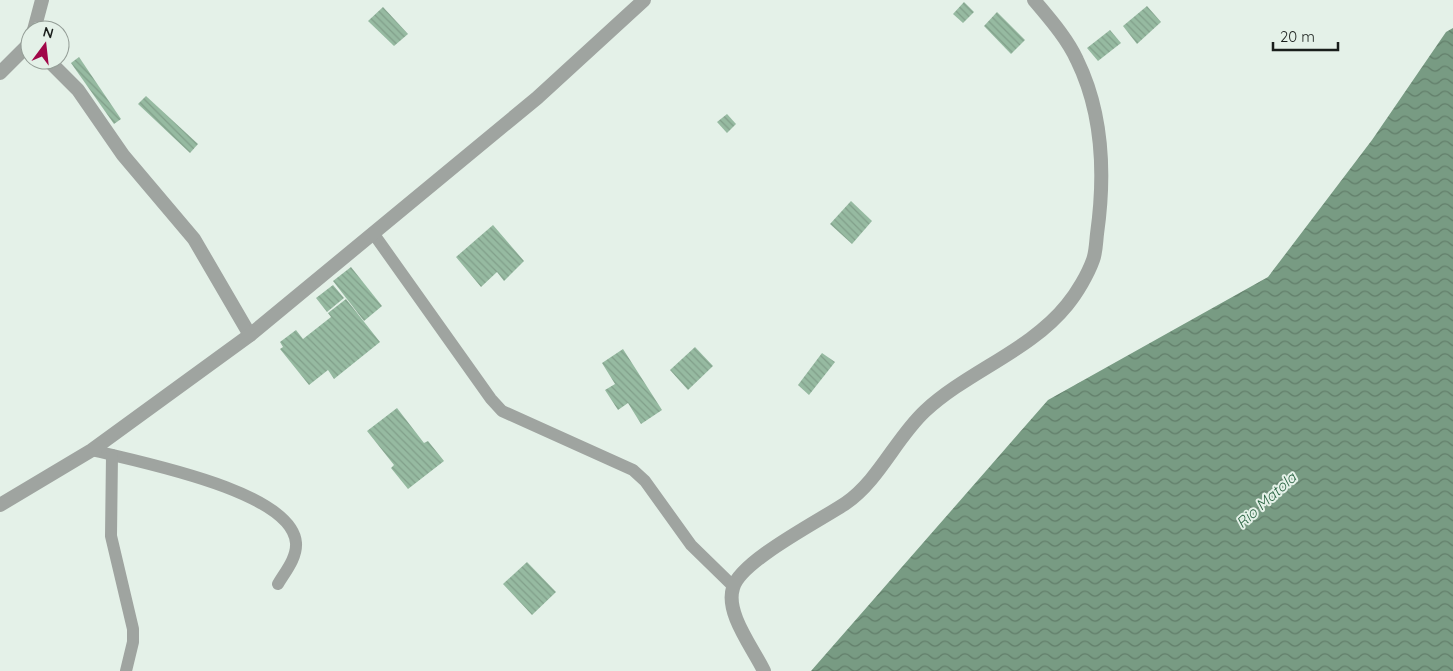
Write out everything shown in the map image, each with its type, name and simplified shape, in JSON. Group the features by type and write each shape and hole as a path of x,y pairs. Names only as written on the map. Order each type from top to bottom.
{"street":[{"path":"37,20 42,0"},
{"path":"0,504 92,450 250,335 537,98 644,0"},
{"path":"764,671 732,609 733,586 739,575 779,545 848,501 864,485 924,412 953,388 1042,330 1068,304 1094,259 1101,205 1100,152 1093,103 1077,59 1050,19 1034,0"},
{"path":"0,73 20,53"},
{"path":"58,70 78,90 123,155 194,239 250,335"}],"lane":[{"path":"373,233 491,399 502,410 633,470 645,481 692,545 733,586"},
{"path":"92,450 220,483 248,494 270,508 289,526 296,542 293,560 278,584"},
{"path":"112,455 111,536 133,629 133,642 126,671"}],"water":[{"name":"Rio Matola","path":"1453,28 1453,671 811,671 1048,400 1268,277 1372,140 1446,32"}],"building":[{"path":"964,2 974,12 963,23 953,14"},
{"path":"1147,6 1161,22 1137,44 1123,26"},
{"path":"383,7 408,34 394,46 368,21"},
{"path":"997,12 1025,40 1011,54 984,26"},
{"path":"1110,30 1121,43 1098,61 1087,48"},
{"path":"79,57 121,119 114,124 71,63"},
{"path":"146,96 198,144 190,153 138,104"},
{"path":"727,114 736,124 727,133 717,122"},
{"path":"851,201 872,221 852,244 830,224"},
{"path":"493,225 524,261 504,281 497,272 481,287 456,257"},
{"path":"351,267 382,306 364,321 333,281"},
{"path":"333,285 344,298 327,312 316,298"},
{"path":"346,299 380,342 334,379 328,370 309,385 280,349 283,347 280,342 296,330 303,339 331,317 328,313"},
{"path":"695,347 713,366 688,390 670,370"},
{"path":"623,349 662,410 641,424 628,403 618,410 605,390 615,384 602,363"},
{"path":"822,353 835,362 809,395 798,385"},
{"path":"397,408 424,443 428,441 444,461 408,489 391,468 394,465 367,431"},
{"path":"527,562 556,592 532,615 503,584"}]}
